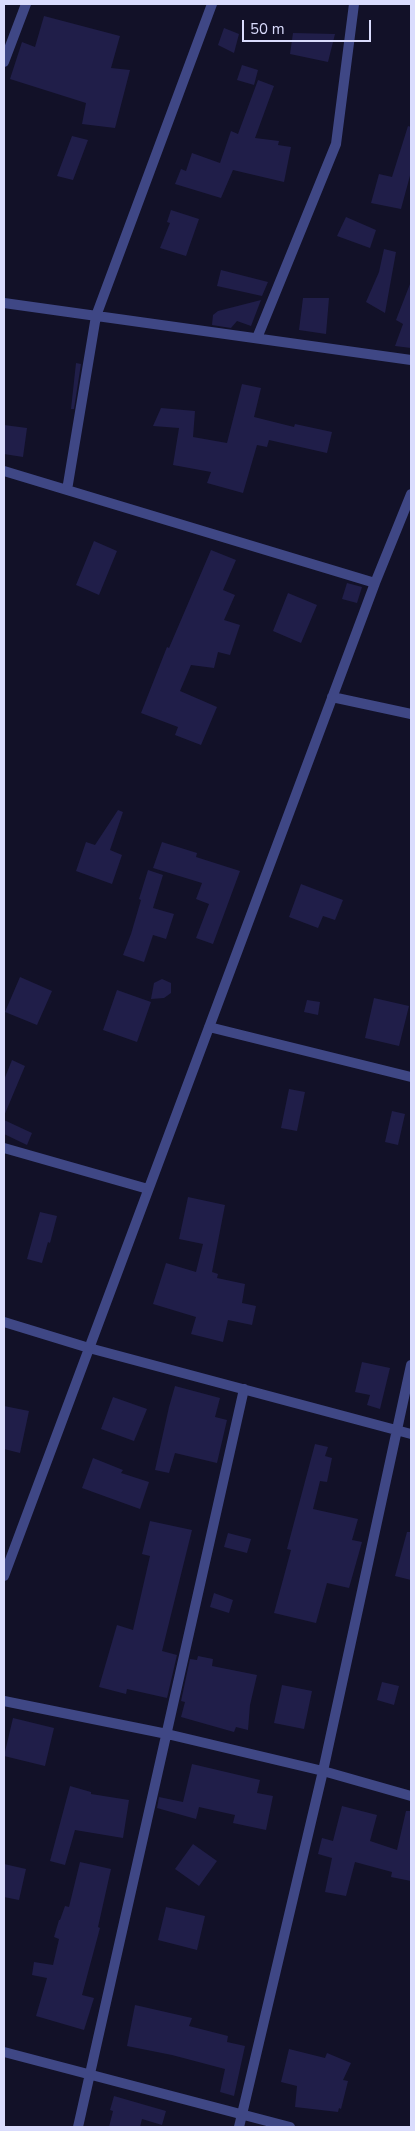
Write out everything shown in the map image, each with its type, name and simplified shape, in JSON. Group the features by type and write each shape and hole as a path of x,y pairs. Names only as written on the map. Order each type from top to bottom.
{"street":[{"path":"4,62 26,4"},
{"path":"67,490 96,316 212,4"},
{"path":"257,338 336,144 354,4"},
{"path":"4,303 411,360"},
{"path":"4,471 375,583"},
{"path":"4,1576 332,697 411,494"},
{"path":"332,697 411,714"},
{"path":"209,1027 411,1077"},
{"path":"4,1148 148,1189"},
{"path":"4,1322 89,1348 411,1434"},
{"path":"239,2127 323,1771 411,1365"},
{"path":"78,2127 244,1389"},
{"path":"4,1701 167,1734 323,1771 411,1796"},
{"path":"4,2052 290,2127"}],"building":[{"path":"44,16 120,36 111,68 130,70 115,128 82,124 86,103 10,79 22,42 35,47"},
{"path":"224,28 239,34 234,53 218,45"},
{"path":"293,33 335,34 328,62 290,54"},
{"path":"242,65 258,70 254,85 237,80"},
{"path":"258,80 274,86 255,138 279,141 278,145 291,147 284,182 233,170 221,198 175,184 181,169 186,171 192,153 220,163 231,131 238,134"},
{"path":"408,126 411,127 411,172 401,209 371,203 379,174 392,177"},
{"path":"72,136 88,140 73,180 57,176"},
{"path":"171,210 199,219 186,256 160,248 170,223 167,222"},
{"path":"346,217 376,230 370,248 337,236"},
{"path":"384,249 396,252 385,313 366,302 379,272"},
{"path":"221,270 268,282 262,296 217,286"},
{"path":"410,284 411,348 395,346 403,324 396,320"},
{"path":"303,298 329,298 326,334 299,330"},
{"path":"261,300 251,326 237,321 231,328 212,325 213,315 218,311"},
{"path":"76,363 81,364 74,409 71,409"},
{"path":"242,384 261,388 254,417 294,427 295,424 332,432 327,453 269,440 267,447 257,445 243,493 207,483 211,472 173,465 179,428 153,426 161,408 195,411 193,437 227,443"},
{"path":"4,425 27,428 23,457 4,454"},
{"path":"94,541 117,551 99,595 76,585"},
{"path":"211,550 236,560 223,590 235,595 224,620 240,625 230,655 218,652 214,668 191,665 180,691 217,707 201,745 175,735 178,727 141,713 167,647 169,648"},
{"path":"347,583 362,587 357,603 342,599"},
{"path":"288,593 317,605 301,643 273,631"},
{"path":"118,810 123,812 110,850 122,855 112,884 76,871 86,842 95,845"},
{"path":"162,842 197,853 196,857 240,871 213,944 196,938 209,904 196,899 202,883 153,868"},
{"path":"148,870 163,875 153,908 174,914 166,939 153,935 144,962 123,955 141,900 139,899"},
{"path":"301,884 343,900 335,920 323,916 318,928 289,917"},
{"path":"20,977 52,991 37,1025 5,1012"},
{"path":"162,979 171,983 171,993 164,998 151,999 154,983"},
{"path":"117,990 151,1002 137,1042 103,1030"},
{"path":"374,998 409,1006 399,1046 365,1038"},
{"path":"307,1000 320,1002 318,1015 304,1012"},
{"path":"12,1060 25,1066 4,1116 4,1080"},
{"path":"289,1089 305,1092 297,1131 281,1128"},
{"path":"392,1111 405,1114 398,1145 385,1142"},
{"path":"4,1120 32,1133 27,1145 4,1134"},
{"path":"188,1197 225,1205 212,1272 218,1274 217,1278 245,1284 242,1303 256,1306 252,1325 228,1320 223,1342 191,1334 196,1317 153,1304 166,1263 196,1272 203,1244 179,1239"},
{"path":"40,1212 57,1216 50,1243 48,1242 42,1263 27,1259"},
{"path":"362,1362 390,1368 380,1409 367,1405 370,1395 355,1392"},
{"path":"175,1386 220,1398 215,1417 227,1420 217,1463 175,1453 169,1473 155,1470"},
{"path":"113,1397 147,1409 134,1441 101,1429"},
{"path":"4,1406 29,1411 20,1453 4,1449"},
{"path":"315,1444 328,1447 325,1456 332,1458 327,1482 320,1481 313,1509 358,1519 352,1540 362,1542 349,1588 327,1583 316,1623 274,1613 291,1550 287,1549"},
{"path":"93,1458 123,1470 121,1473 149,1482 140,1509 82,1488"},
{"path":"150,1521 192,1530 162,1651 177,1655 167,1698 127,1689 126,1694 99,1687 117,1625 133,1630 150,1556 142,1554"},
{"path":"407,1532 411,1532 411,1580 395,1576"},
{"path":"228,1533 251,1539 247,1553 224,1547"},
{"path":"214,1593 233,1600 229,1613 210,1607"},
{"path":"198,1656 213,1659 212,1666 257,1675 250,1705 248,1730 236,1727 234,1732 181,1717 185,1702 181,1701 190,1659 197,1660"},
{"path":"382,1682 399,1686 394,1705 377,1700"},
{"path":"282,1685 312,1691 304,1729 274,1723"},
{"path":"13,1718 54,1728 45,1766 4,1756"},
{"path":"192,1764 260,1780 257,1793 273,1796 266,1830 233,1823 235,1815 199,1807 196,1819 157,1808 159,1797 183,1802"},
{"path":"70,1786 91,1792 91,1794 129,1800 123,1838 75,1830 65,1865 50,1861"},
{"path":"342,1806 377,1815 370,1841 397,1850 406,1811 411,1811 411,1881 391,1877 392,1872 355,1862 346,1896 325,1892 332,1858 318,1854 322,1838 333,1841"},
{"path":"193,1844 217,1861 199,1886 175,1869"},
{"path":"80,1862 111,1869 98,1927 100,1928 82,1995 94,1998 84,2030 36,2016 47,1978 32,1975 34,1962 53,1965 59,1939 54,1937 65,1906 69,1907"},
{"path":"4,1864 26,1869 19,1900 4,1897"},
{"path":"166,1907 205,1916 197,1950 158,1940"},
{"path":"135,2005 192,2018 189,2026 228,2036 227,2042 245,2046 234,2096 220,2092 225,2069 172,2055 127,2046"},
{"path":"289,2049 325,2058 327,2053 351,2063 343,2080 348,2081 341,2109 339,2108 338,2112 295,2107 297,2086 281,2082"},
{"path":"114,2096 166,2111 162,2125 142,2119 140,2127 109,2127 113,2111 110,2110"}]}
